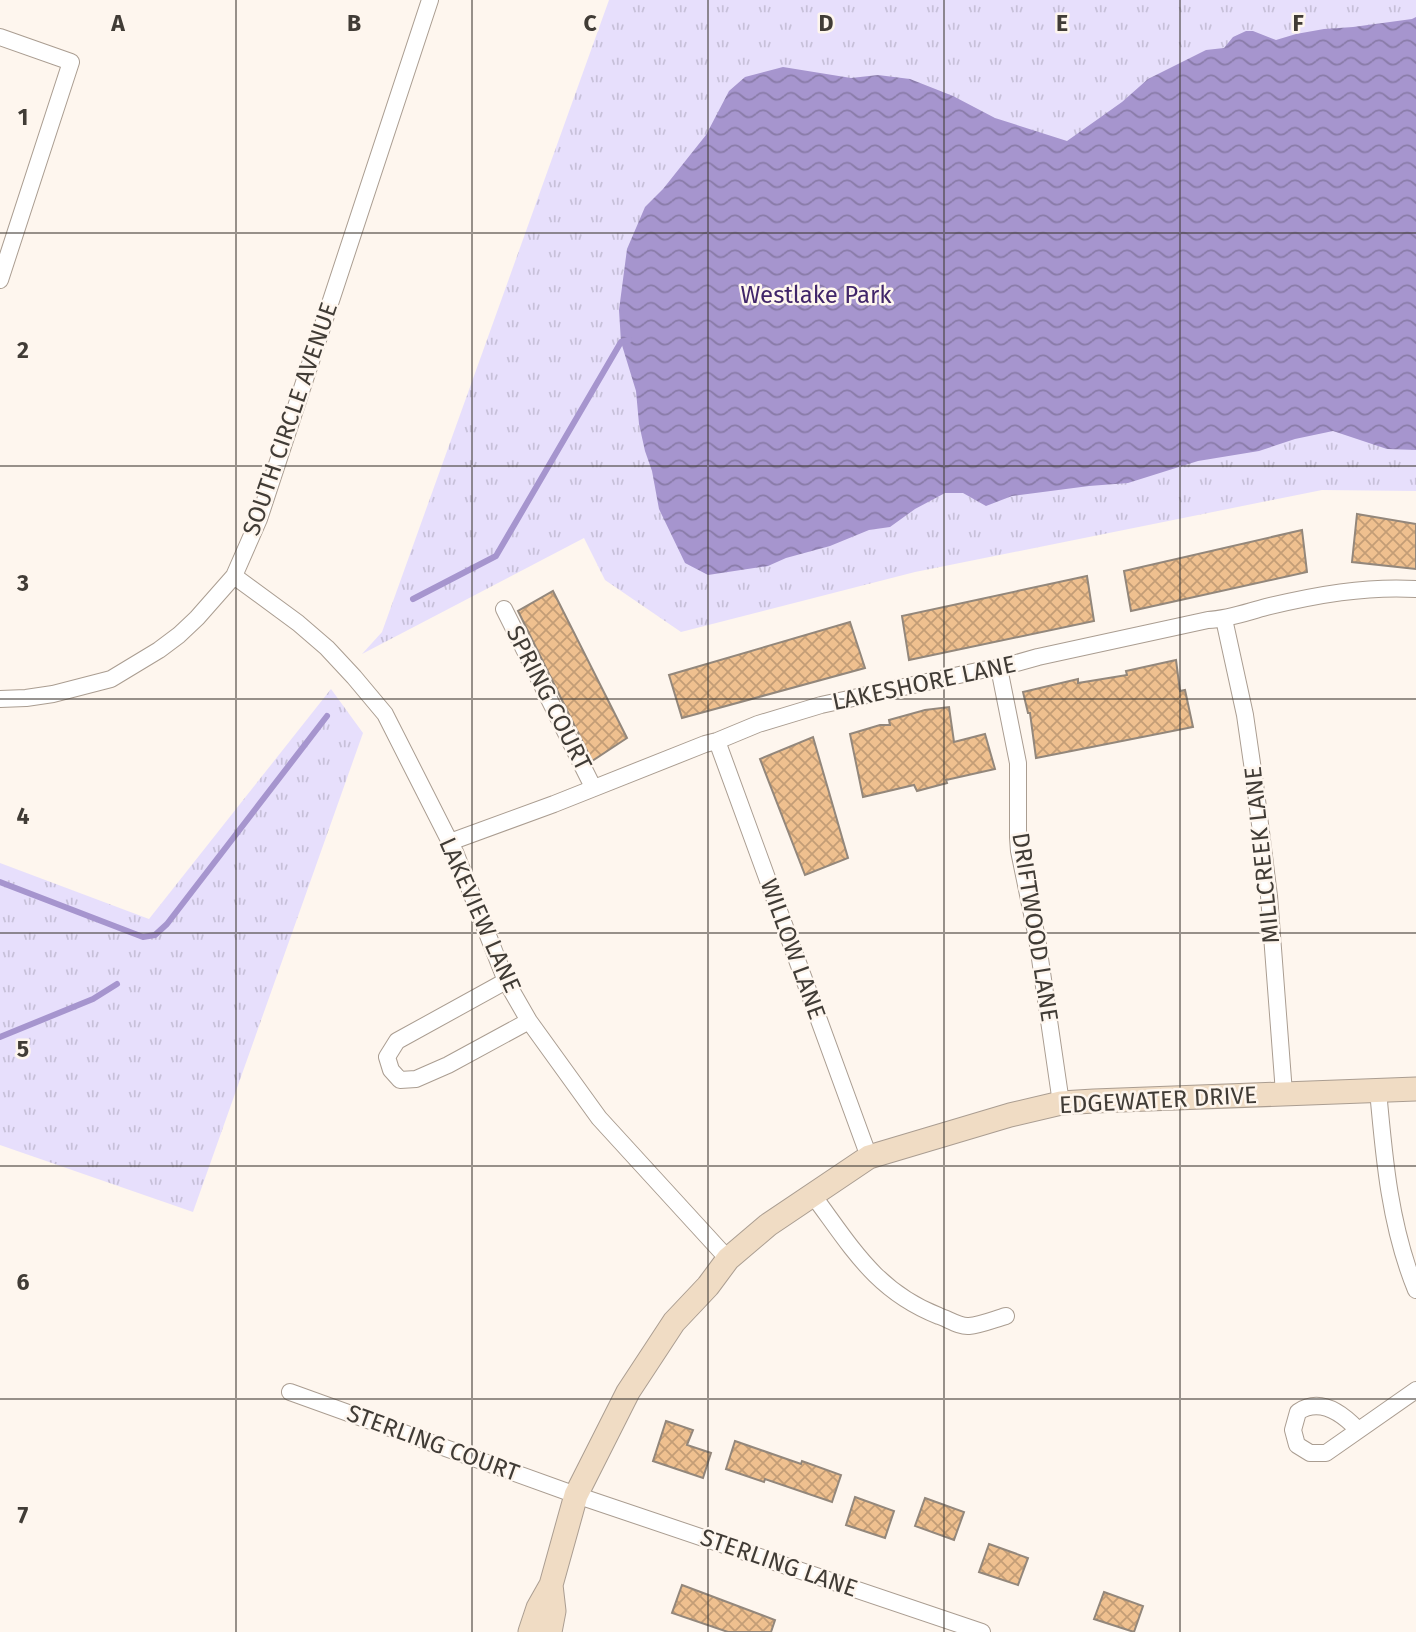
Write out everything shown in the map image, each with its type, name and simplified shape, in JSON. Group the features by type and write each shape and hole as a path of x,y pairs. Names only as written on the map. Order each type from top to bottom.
{"street":[{"name":"SOUTH CIRCLE AVENUE","path":"0,699 53,694 111,679 179,635 234,576 259,519 430,0"},
{"path":"0,37 71,62 0,280"},
{"name":"LAKEVIEW LANE","path":"234,576 327,648 385,714 450,842 506,981 529,1021 599,1118 728,1259"},
{"name":"LAKESHORE LANE","path":"450,842 758,724 821,705 1339,592 1416,589"},
{"name":"SPRING COURT","path":"504,609 593,787"},
{"name":"MILLCREEK LANE","path":"1224,619 1245,715 1257,796 1269,896 1283,1093"},
{"name":"DRIFTWOOD LANE","path":"999,668 1018,763 1019,851 1037,938 1061,1103"},
{"name":"WILLOW LANE","path":"717,741 869,1157"},
{"path":"506,981 397,1041 387,1057 391,1070 400,1080 416,1079 529,1021"},
{"name":"EDGEWATER DRIVE","path":"530,1632 538,1608 551,1585 576,1495 628,1392 674,1322 708,1286 728,1259 768,1225 869,1157 1010,1115 1061,1103 1416,1089"},
{"path":"1378,1090 1386,1174 1395,1223 1416,1290"},
{"path":"812,1194 867,1268 907,1301 967,1327 1006,1316"},
{"path":"1358,1430 1416,1390"},
{"name":"STERLING COURT","path":"290,1392 576,1495"},
{"name":"STERLING LANE","path":"576,1495 982,1632"},
{"name":"EDGEWATER DRIVE","path":"550,1632 554,1611 551,1585"}],"green space":[{"name":"Westlake Park","path":"609,0 1416,0 1416,491 1322,490 915,572 681,632 605,580 584,538 362,654 382,632"},
{"path":"331,689 363,733 193,1212 0,1145 0,863 149,919"}],"water":[{"name":"Westlake Park","path":"1416,17 1416,450 1387,449 1333,431 1295,439 1259,451 1198,461 1128,483 1012,496 986,506 963,493 945,493 915,509 890,527 869,530 768,566 708,575 685,563 659,509 639,424 636,391 621,342 619,310 627,249 645,207 706,135 729,91 745,77 783,67 851,78 878,75 910,79 953,96 995,118 1067,141 1122,102 1148,79 1206,50 1224,48 1233,37 1246,31 1276,40 1324,29"}],"building":[{"path":"1357,514 1416,524 1416,569 1352,562"},
{"path":"1302,530 1307,572 1131,611 1124,571"},
{"path":"1087,576 1094,621 909,660 902,616"},
{"path":"553,591 627,738 592,761 518,611"},
{"path":"850,622 865,668 682,718 669,675"},
{"path":"1176,660 1180,691 1185,690 1193,727 1036,758 1030,713 1023,692 1078,679 1078,683 1127,675 1126,671"},
{"path":"949,707 954,742 985,734 995,769 946,780 947,783 917,791 914,785 863,797 850,734 880,725 890,725 889,720 925,710"},
{"path":"813,737 848,858 805,875 760,759"},
{"path":"666,1421 693,1430 687,1445 711,1453 703,1478 653,1461"},
{"path":"735,1441 841,1475 832,1502 726,1469"},
{"path":"855,1497 894,1511 885,1538 846,1525"},
{"path":"925,1498 964,1512 954,1540 915,1526"},
{"path":"989,1544 1028,1558 1018,1585 979,1572"},
{"path":"682,1585 775,1620 771,1632 728,1632 672,1613"},
{"path":"1104,1592 1143,1606 1134,1632 1094,1619"}],"waterway":[{"path":"413,599 496,556 621,342 629,340"},
{"path":"0,882 143,937 155,935 167,924 327,716"},
{"path":"0,1037 93,999 117,984"}]}
